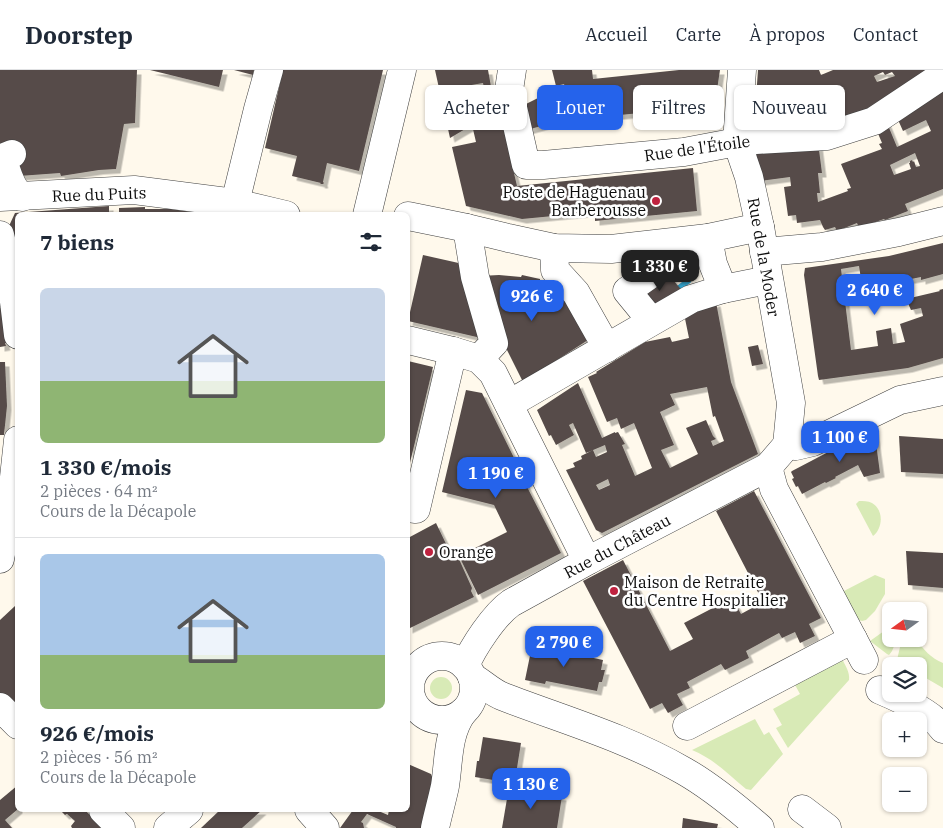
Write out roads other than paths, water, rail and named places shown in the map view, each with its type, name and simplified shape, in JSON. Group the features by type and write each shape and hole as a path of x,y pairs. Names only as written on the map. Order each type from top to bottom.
{"street":[{"path":"235,203 269,70"},
{"path":"381,212 402,70"},
{"name":"Rue de l'Étoile","path":"512,70 509,90 526,165 684,152 737,142 827,136 874,121 943,75"},
{"name":"Rue de la Moder","path":"742,70 737,142 749,177 762,240 790,403 787,445"},
{"path":"11,197 17,192 2,158 12,154"},
{"name":"Rue du Puits","path":"11,197 134,190 235,203 273,212"},
{"path":"410,216 554,248 611,249 652,262 708,257 762,240 822,247 899,232 943,221"},
{"path":"410,508 416,509 466,355 494,343 475,277 467,228"},
{"path":"0,235 12,285 15,310"},
{"path":"554,248 555,270 576,293 607,348"},
{"path":"708,257 723,289"},
{"path":"639,321 627,291 652,262"},
{"path":"509,404 607,348 639,321 691,299 723,289 768,280"},
{"path":"410,341 466,355 493,373 589,560"},
{"path":"787,445 796,446 813,442 900,400 943,391"},
{"name":"Rue du Château","path":"468,671 468,659 492,623 510,603 768,467 787,445"},
{"path":"687,726 871,665 774,489 768,467"},
{"path":"0,559 12,496 15,468"},
{"path":"448,764 437,732 414,703 410,688 412,678 417,669 416,660 434,657 448,657 458,660 468,671 503,697 540,710 588,737 619,751 699,780 721,795 760,828"},
{"path":"440,820 452,734 456,723 471,702 473,694 474,685 468,671"},
{"path":"414,703 436,720 446,720 455,717 480,701 503,697"},
{"path":"926,702 931,705 932,727"},
{"path":"0,707 15,722"},
{"path":"802,810 827,828"},
{"path":"105,812 121,828"},
{"path":"311,812 325,828"}],"waterway":[{"path":"674,292 688,281"}],"place":[{"name":"Poste de Haguenau Barberousse","path":"656,201"},
{"name":"Orange","path":"429,552"},
{"name":"Maison de Retraite du Centre Hospitalier","path":"614,591"}]}
